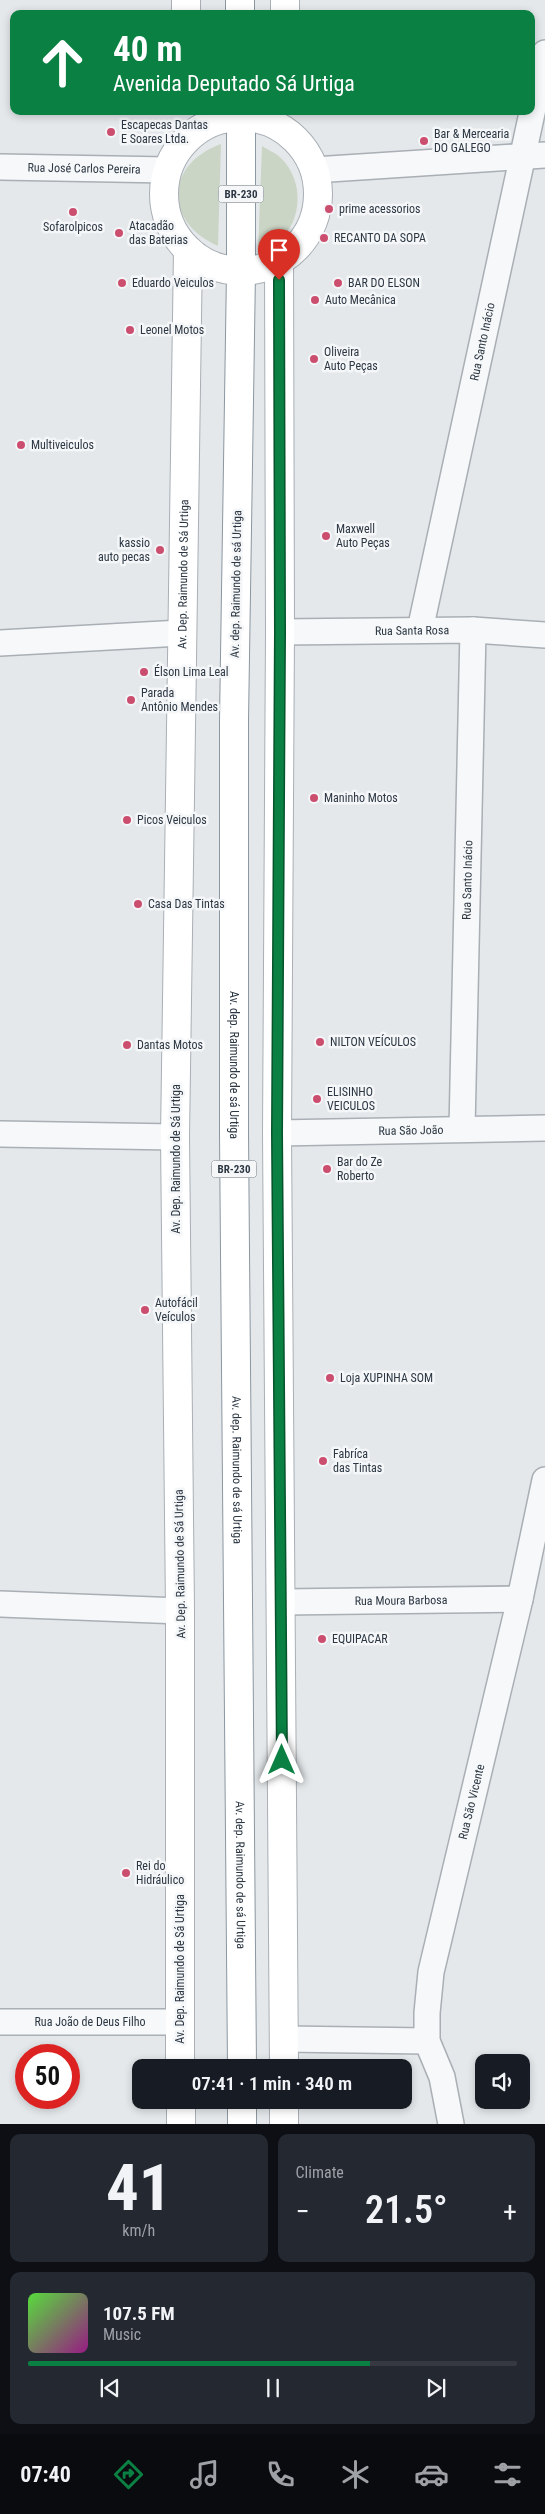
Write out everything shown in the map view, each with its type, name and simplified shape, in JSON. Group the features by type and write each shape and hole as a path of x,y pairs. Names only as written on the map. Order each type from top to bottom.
{"main road":[{"path":"186,115 186,140"},
{"path":"237,115 204,126 186,140 175,154 168,170 164,188 169,222 188,250 205,262 224,269 241,271 261,268 279,261 296,248 311,224 316,211 318,190 314,170 285,121 264,120 245,115"},
{"name":"BR-230","path":"241,115 241,271"},
{"name":"Av. Dep. Raimundo de Sá Urtiga","path":"180,2059 180,1611 175,1137 188,250"},
{"path":"279,261 280,632 277,1133 284,2059"},
{"name":"Av. dep. Raimundo de sá Urtiga","path":"241,271 234,661 234,947 242,2059"},
{"path":"180,2109 181,2124"},
{"path":"242,2109 242,2124"},
{"path":"284,2109 284,2124"}],"street":[{"name":"Rua Santo Inácio","path":"420,630 535,155 545,53"},
{"path":"314,170 535,155"},
{"name":"Rua José Carlos Pereira","path":"0,167 168,170"},
{"name":"Rua Santo Inácio","path":"462,1129 473,630"},
{"name":"Rua Santa Rosa","path":"280,632 473,630 545,635"},
{"path":"0,643 181,633"},
{"name":"Rua São João","path":"277,1133 545,1128"},
{"path":"0,1134 175,1137"},
{"name":"Rua São Vicente","path":"451,2124 442,2077 427,2041 427,2013 431,1972 520,1599 545,1480"},
{"name":"Rua Moura Barbosa","path":"282,1602 520,1599"},
{"path":"0,1604 180,1611"},
{"name":"Rua João de Deus Filho","path":"0,2022 180,2022"},
{"path":"284,2039 427,2041"}],"green space":[{"path":"221,144 218,246 200,236 187,223 180,208 178,193 181,179 189,165 203,153"},
{"path":"262,146 279,156 289,167 297,189 298,200 293,222 287,232 277,243 258,252"}],"place":[{"name":"Escapecas Dantas E Soares Ltda.","path":"111,132"},
{"name":"Bar & Mercearia DO GALEGO","path":"424,141"},
{"name":"prime acessorios","path":"329,209"},
{"name":"Sofarolpicos","path":"73,212"},
{"name":"Atacadão das Baterias","path":"119,233"},
{"name":"RECANTO DA SOPA","path":"324,238"},
{"name":"Eduardo Veiculos","path":"122,283"},
{"name":"BAR DO ELSON","path":"338,283"},
{"name":"Auto Mecânica","path":"315,300"},
{"name":"Leonel Motos","path":"130,330"},
{"name":"Oliveira Auto Peças","path":"314,359"},
{"name":"Multiveiculos","path":"21,445"},
{"name":"Maxwell Auto Peças","path":"326,536"},
{"name":"kassio auto pecas","path":"160,550"},
{"name":"Élson Lima Leal","path":"144,672"},
{"name":"Parada Antônio Mendes","path":"131,700"},
{"name":"Maninho Motos","path":"314,798"},
{"name":"Picos Veiculos","path":"127,820"},
{"name":"Casa Das Tintas","path":"138,904"},
{"name":"NILTON VEÍCULOS","path":"320,1042"},
{"name":"Dantas Motos","path":"127,1045"},
{"name":"ELISINHO VEICULOS","path":"317,1099"},
{"name":"Bar do Ze Roberto","path":"327,1169"},
{"name":"Autofácil Veículos","path":"145,1310"},
{"name":"Loja XUPINHA SOM","path":"330,1378"},
{"name":"Fabríca das Tintas","path":"323,1461"},
{"name":"EQUIPACAR","path":"322,1639"},
{"name":"Rei do Hidráulico","path":"126,1873"}],"route":[{"path":"279,280 280,632 277,1133 282,1760"}]}
